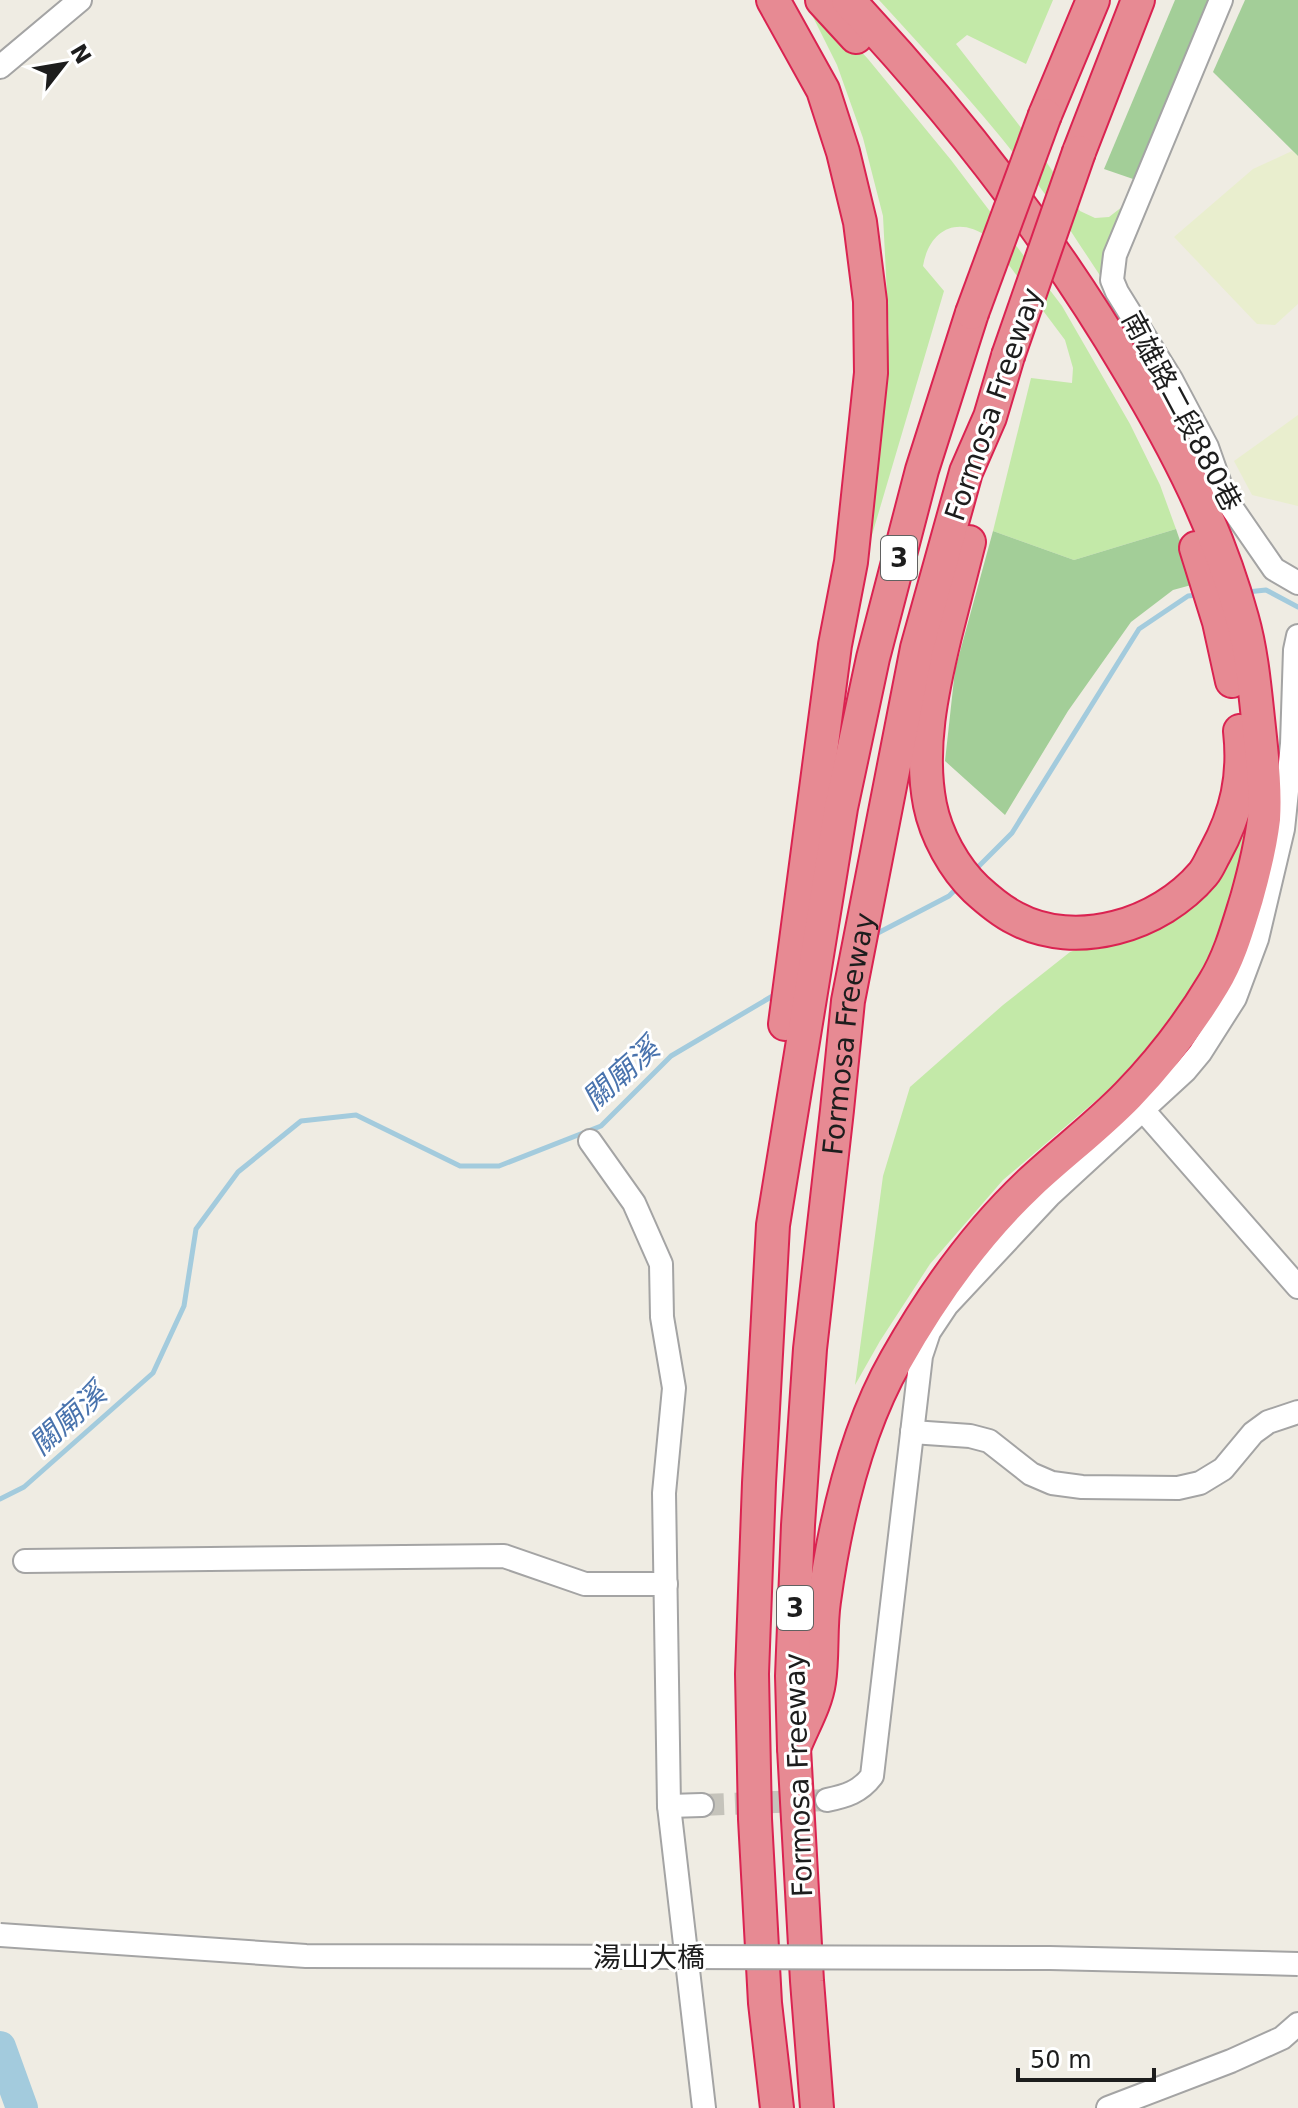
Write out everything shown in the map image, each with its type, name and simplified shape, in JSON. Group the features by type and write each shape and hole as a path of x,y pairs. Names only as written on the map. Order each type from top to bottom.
{"highway":[{"path":"773,0 823,90 835,127 860,222 870,301 871,373 851,562 835,645 827,807"},
{"path":"822,0 872,54 956,155 1068,304 1140,420 1210,555"},
{"path":"794,1748 819,1686 823,1606 844,1491 893,1364 974,1243 1029,1184 1129,1094 1191,1018 1218,977 1236,935 1264,818 1255,691 1210,555 1186,469 1093,309 1026,213 959,127 848,0"},
{"name":"Formosa Freeway","path":"777,2108 764,1988 755,1819 752,1674 759,1483 780,1130 827,807 873,658 922,470 972,313 1045,115 1093,0"},
{"name":"Formosa Freeway","path":"817,2108 807,1981 792,1676 810,1349 848,1001 917,648 966,472 990,417 1079,152 1138,0"},
{"path":"990,417 988,474 934,682 926,771 930,806 945,847 966,878 989,901 1016,919 1045,929 1081,933 1112,930 1144,918 1179,897 1204,873 1224,836 1238,800 1242,752 1228,658 1231,622"}],"street":[{"path":"0,67 80,0"},
{"name":"南雄路二段880巷","path":"1221,0 1115,255 1112,280 1207,447 1225,498 1274,569 1298,583"},
{"path":"827,1800 864,1787 872,1776 921,1356 929,1332 947,1305 1049,1196 1185,1071 1235,998 1257,939 1283,829 1292,744 1297,637"},
{"path":"1143,1110 1298,1287"},
{"path":"590,1141 634,1203 661,1264 662,1317 674,1388 664,1493 669,1806 704,2108"},
{"path":"912,1432 970,1436 989,1441 1031,1474 1052,1483 1082,1487 1178,1488 1200,1483 1223,1469 1253,1433 1268,1422 1298,1412"},
{"path":"25,1561 504,1556 585,1584 666,1584"},
{"path":"669,1806 702,1805"},
{"name":"湯山大橋","path":"0,1935 306,1956 1050,1958 1298,1964"},
{"path":"1108,2108 1157,2099 1282,2038 1298,2024"}],"green space":[{"path":"811,0 868,59 951,160 1062,306 1130,424 1160,485 1176,529 1074,560 993,531 1031,378 1072,383 1073,368 1065,340 988,237 977,230 955,227 938,235 926,254 923,266 944,291 859,579 876,476 889,333 883,216 863,138 837,65 806,3"},
{"path":"879,0 1053,0 1026,64 967,35 956,44 1036,147 1080,211 1095,218 1109,217 1127,203 1103,280 1049,199 1011,150"},
{"path":"1175,0 1211,0 1136,180 1104,169"},
{"path":"1245,0 1298,0 1298,156 1213,72"},
{"path":"1292,151 1298,156 1298,304 1275,325 1257,324 1174,237 1253,169"},
{"path":"1298,415 1298,506 1252,495 1234,461"},
{"path":"1176,529 1195,584 1173,590 1131,622 1068,711 1005,815 945,761 955,670 993,531 1074,560"},
{"path":"1252,799 1234,903 1207,965 1167,1025 1113,1086 1003,1180 930,1264 855,1385 883,1176 910,1087 1003,1005 1070,952 1146,926"}],"waterway":[{"name":"關廟溪","path":"1247,592 1266,590 1298,607"},
{"name":"關廟溪","path":"974,871 1012,833 1139,629 1188,596 1197,595"},
{"name":"關廟溪","path":"874,935 949,896 959,886"},
{"name":"關廟溪","path":"0,1499 24,1487 153,1373 184,1306 196,1229 238,1172 301,1121 356,1115 460,1166 499,1166 601,1126 671,1056 776,994"},
{"path":"0,2047 22,2108"}],"tunnel":[{"path":"702,1805 827,1800"}]}
